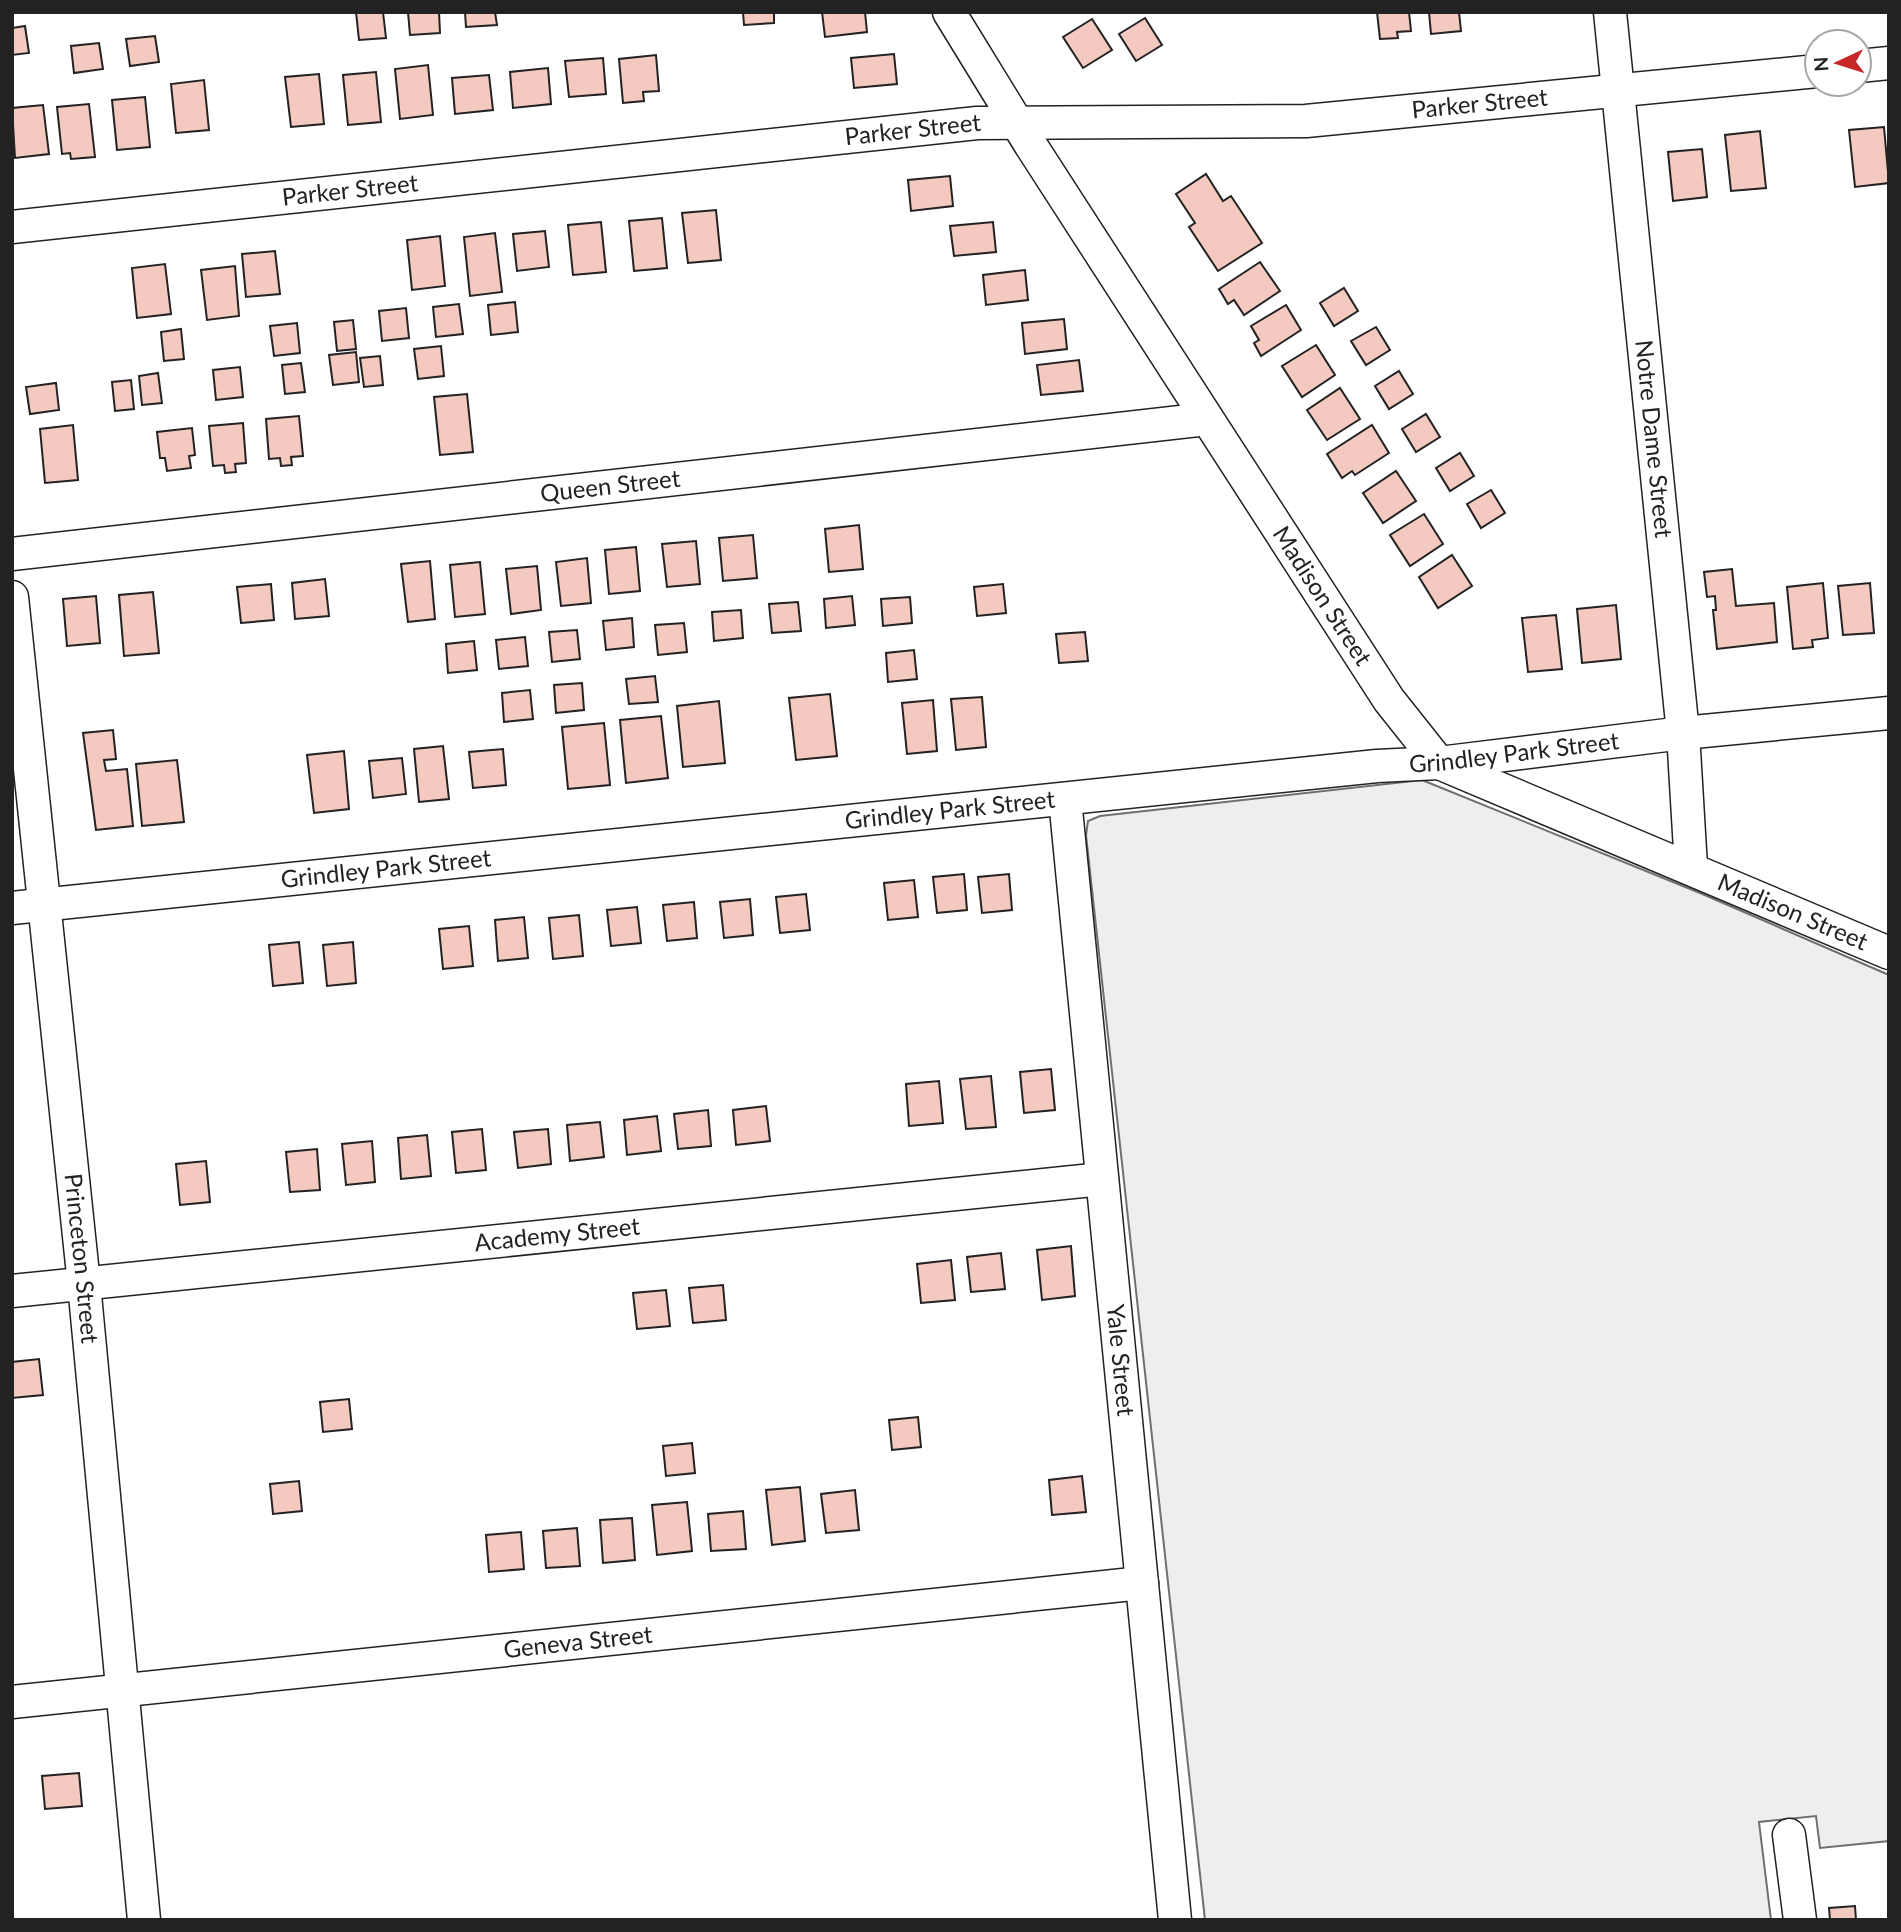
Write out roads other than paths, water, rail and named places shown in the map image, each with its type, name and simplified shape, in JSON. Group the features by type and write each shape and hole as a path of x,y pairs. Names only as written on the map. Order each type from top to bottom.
{"street":[{"name":"Madison Street","path":"949,12 1207,419 1390,700 1439,763 1691,867 1889,953"},
{"name":"Notre Dame Street","path":"1610,12 1682,733 1691,867"},
{"name":"Parker Street","path":"12,227 977,123 1306,121 1803,72"},
{"name":"Queen Street","path":"12,554 1207,419"},
{"name":"Princeton Street","path":"12,597 84,1284 145,1920"},
{"name":"Grindley Park Street","path":"12,908 1377,766 1439,763 1682,733 1889,712"},
{"name":"Yale Street","path":"1065,799 1175,1920"},
{"name":"Academy Street","path":"12,1291 1102,1179"},
{"name":"Geneva Street","path":"12,1702 1142,1583"},
{"path":"1790,1835 1800,1920"}]}
